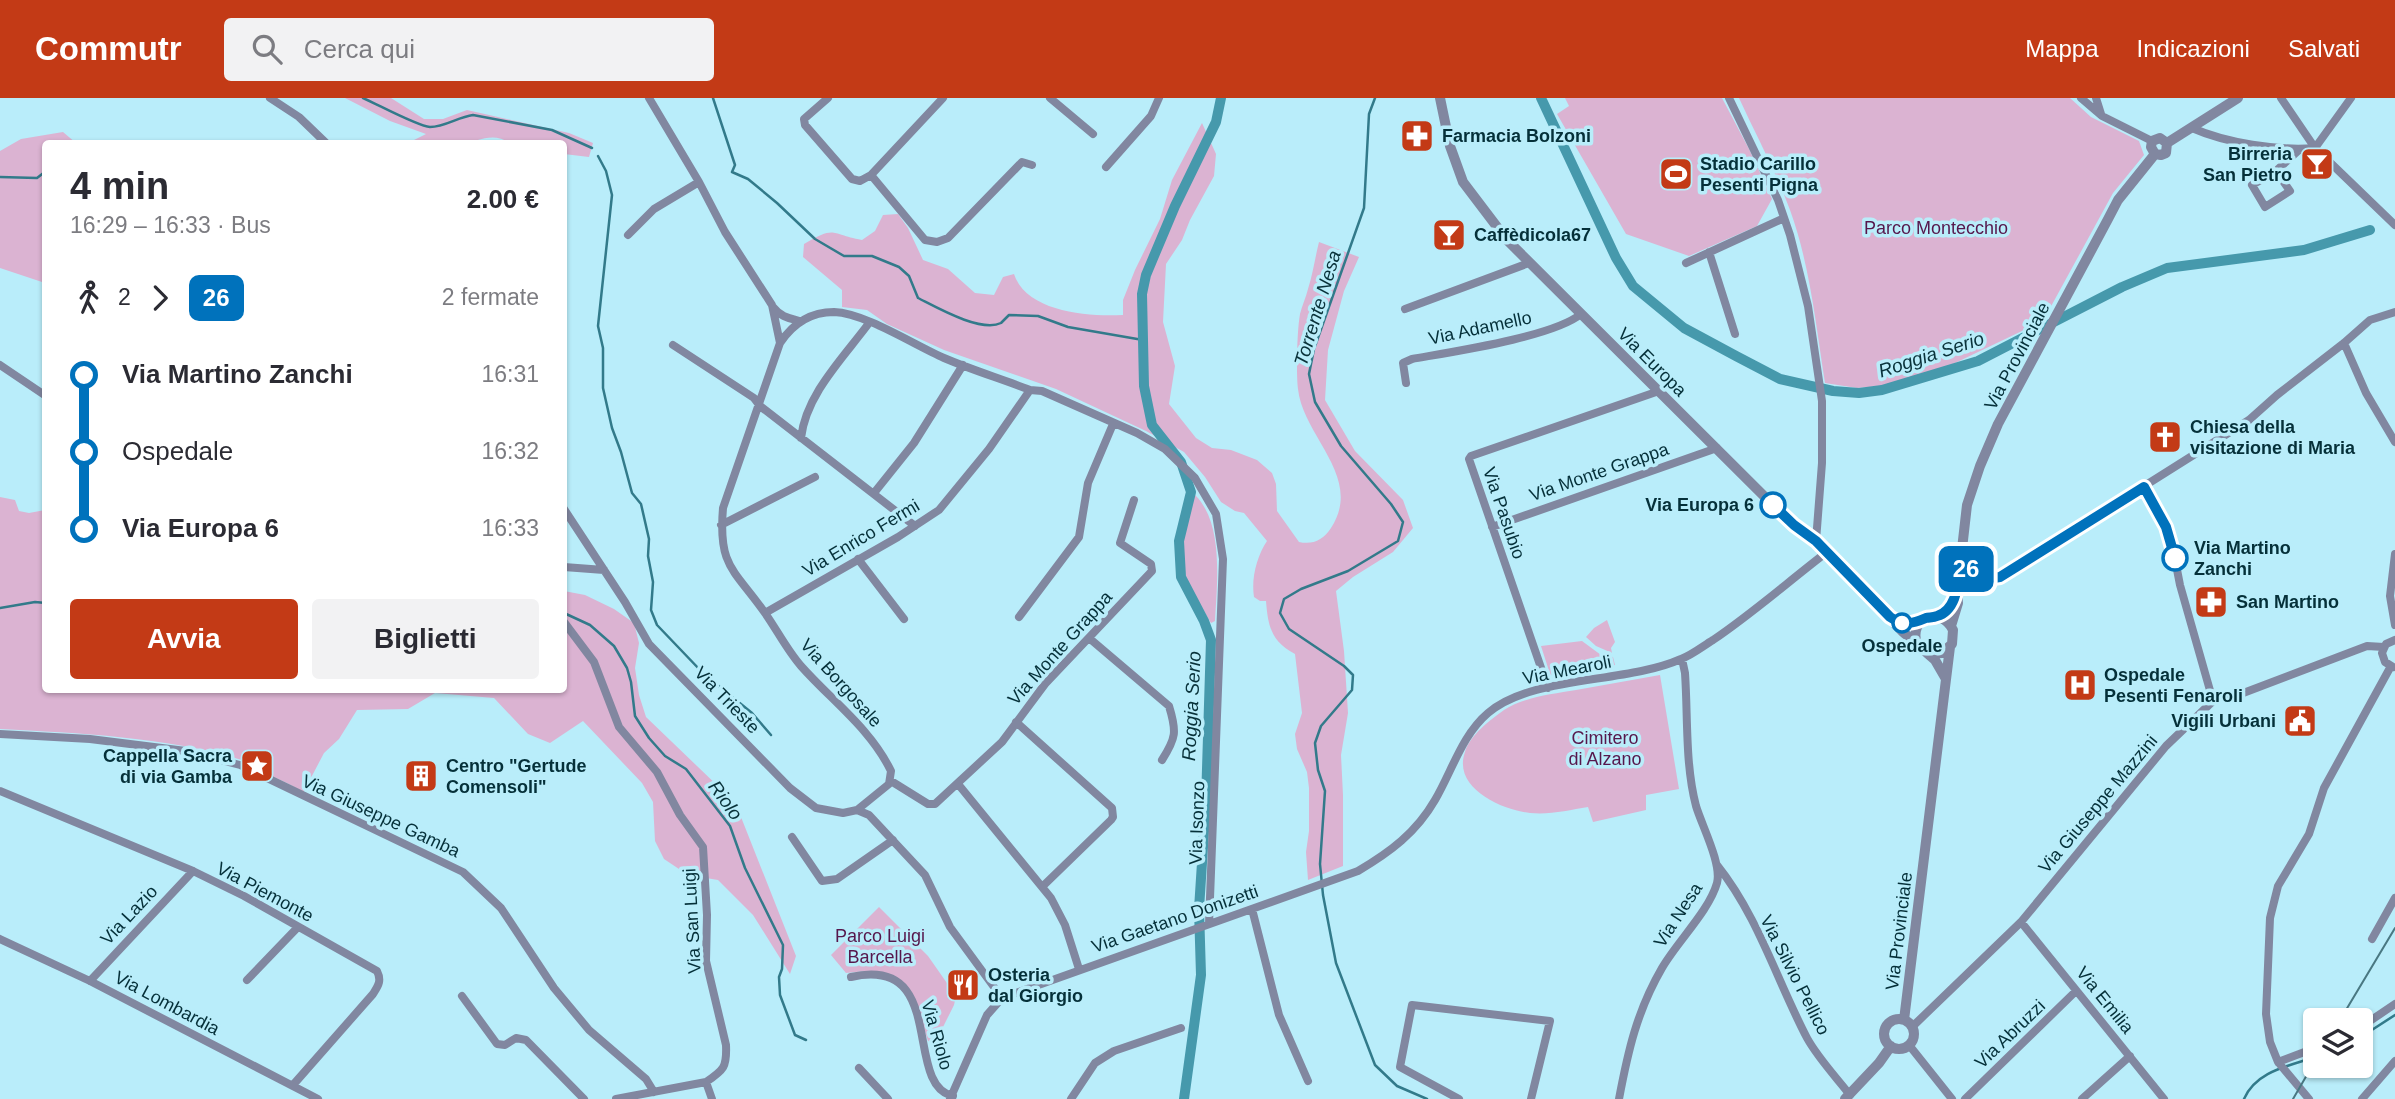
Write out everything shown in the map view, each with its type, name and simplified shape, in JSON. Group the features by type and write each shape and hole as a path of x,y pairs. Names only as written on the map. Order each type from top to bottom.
{"street":[{"path":"270,98 299,117 323,140"},
{"name":"Via Borgosale","path":"649,98 699,182 731,243 772,304 779,314 800,321"},
{"path":"828,98 804,119 805,125 852,178 860,181 871,175 943,98"},
{"path":"1049,98 1093,134"},
{"path":"1106,167 1151,116 1159,98"},
{"name":"Via Europa","path":"1440,98 1450,146 1463,182 1507,240 1794,525 1816,541 1917,645"},
{"path":"1729,98 1784,218 1805,294 1822,401 1822,463 1816,541"},
{"path":"2081,98 2102,116 2152,141 2160,138 2167,143"},
{"path":"2096,98 2102,116"},
{"path":"2167,143 2238,98"},
{"path":"2281,98 2315,148 2395,225"},
{"path":"2315,148 2351,98"},
{"path":"2192,128 2238,142 2300,149 2315,148"},
{"path":"2152,141 2151,147 2155,154 2161,155 2166,153 2167,143"},
{"path":"2276,171 2290,191 2265,207 2252,186 2276,171 2300,149"},
{"name":"Via Provinciale","path":"1951,626 1958,603 1967,505 1998,424 2118,200 2155,154"},
{"path":"871,175 925,240 937,242 948,238 1022,162 1032,165"},
{"path":"628,235 654,209 699,182"},
{"path":"1686,263 1784,218"},
{"path":"1709,252 1735,334"},
{"path":"1405,309 1530,263"},
{"name":"Via Borgosale","path":"772,304 780,343 760,405 729,485 721,525 723,552 730,568 765,613 799,664 866,731 891,771 891,781"},
{"path":"780,343 791,328 809,317 833,312 856,316 963,365 1030,390 1042,391 1112,424 1088,483 1079,537 1019,617"},
{"path":"1961,563 1977,576 2000,577 2249,420 2277,394 2370,320 2395,312"},
{"name":"Via Adamello","path":"1406,383 1403,363 1412,359 1536,333 1561,325 1581,314"},
{"path":"802,438 803,423 814,400 869,323"},
{"path":"2344,343 2366,393 2395,442"},
{"path":"673,345 754,398 915,526"},
{"path":"0,365 42,393"},
{"path":"874,493 914,443 963,365"},
{"name":"Via Enrico Fermi","path":"765,613 939,510 1030,390"},
{"name":"Via Pasubio","path":"1548,688 1469,459 1471,456 1659,391"},
{"name":"Via Isonzo","path":"1112,424 1137,433 1165,449 1195,478 1216,514 1223,559 1209,923"},
{"name":"Via Monte Grappa","path":"1492,527 1717,448"},
{"path":"721,525 815,477"},
{"path":"2144,487 2166,527 2213,701"},
{"name":"Via Monte Grappa","path":"891,781 932,805 1002,742 1045,684 1152,571 1151,564 1120,543 1135,500"},
{"name":"Via Trieste","path":"567,514 649,644 790,788 816,808 843,813 857,810"},
{"name":"Via Mearoli","path":"1358,871 1399,845 1423,818 1464,744 1487,714 1522,694 1632,673 1682,659 1730,628 1827,552"},
{"path":"2395,554 2390,596 2395,625"},
{"path":"858,559 904,619"},
{"path":"567,567 604,570"},
{"path":"1938,617 1951,604 1957,593"},
{"path":"1891,618 1909,624 1929,617 1945,620 1951,626 1954,637 1950,647 1938,655 1928,654"},
{"path":"1921,621 1916,630 1917,645 1935,660 1946,679"},
{"name":"Via San Luigi","path":"567,626 594,662 619,727 657,772 680,815 703,847 707,915 706,961 726,1045 722,1071 706,1082"},
{"path":"1089,638 1169,706 1175,737 1162,760"},
{"path":"2309,1099 2284,1071 2270,1042 2266,1014 2269,928 2274,898 2285,873 2309,834 2324,788 2393,667 2383,660 2384,647 2395,640"},
{"name":"Via Giuseppe Mazzini","path":"1912,1027 2021,922 2166,746 2213,701 2238,695 2367,646 2384,647"},
{"name":"Via Provinciale","path":"1904,1020 1950,647"},
{"name":"Via Nesa","path":"1619,1099 1630,1043 1644,1002 1662,968 1708,902 1716,884 1717,865 1702,828 1692,791 1682,659"},
{"path":"1016,722 1112,808 1113,812 1111,820 1043,886"},
{"name":"Via Giuseppe Gamba","path":"0,734 90,739 186,751 240,765 463,872 501,908 554,988 589,1030 646,1079 654,1092"},
{"path":"891,781 857,810 869,815 925,875 950,928 1002,998 987,1015 954,1089 953,1098"},
{"path":"958,784 1043,886 1065,925 1079,969"},
{"name":"Via Piemonte","path":"0,791 193,871 244,896 377,971 379,985 373,994 293,1085"},
{"path":"792,837 822,881 826,882 837,879 893,840"},
{"name":"Via Silvio Pellico","path":"1717,865 1740,900 1773,963 1808,1040 1847,1097"},
{"name":"Via Lazio","path":"90,981 193,871"},
{"name":"Via Gaetano Donizetti","path":"1002,998 1358,871"},
{"name":"Via Silvio Pellico","path":"1716,884 1723,886 1740,900"},
{"path":"2372,939 2395,898"},
{"path":"1252,909 1279,1015 1308,1081"},
{"name":"Via Emilia","path":"2021,922 2164,1099"},
{"path":"247,980 298,927"},
{"name":"Via Lombardia","path":"0,939 90,981 318,1099"},
{"name":"Via Riolo","path":"851,977 862,974 884,977 900,984 907,991 920,1022 930,1074 943,1092 953,1098"},
{"name":"Via Abruzzi","path":"1965,1099 2076,991"},
{"path":"462,996 496,1044 505,1045 516,1038 526,1040 584,1099"},
{"path":"2373,1019 2395,1004"},
{"path":"1459,1099 1400,1067 1412,1005 1549,1021 1531,1099"},
{"path":"1894,1020 1904,1020 1912,1027 1914,1037 1909,1045 1899,1049 1891,1046 1885,1038 1887,1026 1894,1020"},
{"path":"1071,1099 1095,1063 1114,1051 1181,1028"},
{"path":"1909,1045 1952,1099"},
{"path":"1847,1097 1891,1046"},
{"path":"2278,1062 2303,1053"},
{"path":"2082,1099 2130,1056"},
{"path":"2362,1099 2395,1061"},
{"path":"859,1068 888,1099"},
{"path":"615,1099 706,1082 712,1099"}],"green space":[{"path":"345,98 391,98 424,119 443,119 467,110 569,133 593,143 589,157 567,154 567,140 414,140 426,134 390,121"},
{"name":"Stadio Carillo Pesenti Pigna","path":"1565,98 1722,98 1772,199 1757,226 1689,256 1626,234 1557,114 1569,106"},
{"name":"Parco Montecchio","path":"1739,98 2070,98 2091,117 2139,141 2144,155 2113,193 2043,321 1953,364 1895,385 1857,388 1825,383 1812,296 1797,231 1779,182"},
{"path":"1202,123 1216,154 1214,176 1182,240 1166,264 1163,322 1175,366 1169,404 1196,438 1212,448 1231,450 1257,460 1272,473 1276,484 1277,511 1299,542 1309,543 1325,536 1339,509 1340,492 1329,457 1302,407 1297,373 1299,321 1319,242 1359,257 1344,291 1328,350 1325,400 1355,451 1403,500 1413,528 1393,552 1336,591 1348,713 1341,755 1343,866 1308,880 1306,852 1309,788 1295,734 1302,713 1295,654 1281,644 1272,632 1266,601 1254,597 1256,568 1267,541 1244,513 1221,502 1184,452 1056,389 944,350 887,324 867,310 842,307 842,290 803,257 804,244 822,235 833,233 862,240 875,231 883,215 898,214 908,228 923,260 948,269 975,293 994,295 1003,277 1014,274 1031,297 1060,310 1093,315 1123,315 1123,300 1160,219 1172,180"},
{"path":"63,132 72,140 42,140 42,282 0,268 0,151 21,139"},
{"path":"1195,495 1211,521 1215,537 1217,590 1215,621 1211,623 1185,573 1184,533"},
{"path":"0,497 15,500 19,511 29,513 42,511 42,693 435,693 408,709 357,710 339,739 324,753 303,793 249,763 214,752 122,737 0,729"},
{"path":"567,592 585,595 614,609 634,623 639,643 635,668 646,717 723,791 739,812 796,956 790,974 753,915 718,880 688,875 664,859 655,841 653,802 642,783 583,721 550,743 528,734 494,698 435,693 567,693"},
{"path":"1607,620 1615,642 1611,648 1612,653 1596,646 1586,637"},
{"path":"1582,641 1601,655 1613,657 1615,665 1556,678 1550,674 1541,646"},
{"name":"Cimitero di Alzano","path":"1660,675 1679,789 1646,795 1646,810 1593,822 1588,807 1545,813 1519,811 1482,795 1466,776 1463,765 1471,740 1504,710 1529,699"},
{"name":"Parco Luigi Barcella","path":"879,907 928,956 956,996 935,1043 928,1041 914,997 879,973 846,973 831,955"}],"waterway":[{"path":"363,98 424,126 441,125 473,115 552,130 592,148"},
{"path":"713,98 735,165 732,172 748,179 815,239 844,256 872,256 899,267 909,276 918,298 947,313 982,325 1001,323 1009,315 1038,316 1068,327 1143,340"},
{"name":"Roggia Serio","path":"1184,1099 1201,975 1199,909 1206,801 1211,640 1181,577 1179,541 1191,492 1181,462 1152,425 1144,386 1142,294 1146,275 1175,206 1216,122 1221,98"},
{"name":"Torrente Nesa","path":"1375,98 1369,114 1364,208 1314,349 1309,374 1315,402 1341,446 1403,522 1398,541 1348,571 1301,589 1284,599 1280,613 1289,629 1353,675 1352,690 1321,726 1315,743 1318,770 1325,791 1320,864 1323,895 1336,963 1375,1065 1397,1086 1427,1099"},
{"name":"Roggia Serio","path":"1541,98 1616,258 1633,286 1684,328 1736,356 1780,379 1833,391 1859,393 1882,390 1978,361 2122,287 2167,268 2304,250 2370,230"},
{"path":"598,156 606,171 612,195 598,326 603,348 603,388 612,428 632,493 641,504 649,539 648,556 653,582 651,610 657,625 701,671"},
{"name":"Riolo","path":"0,177 37,178 42,174"},
{"name":"Riolo","path":"0,608 42,603"},
{"name":"Riolo","path":"567,614 590,625 614,646 627,668 635,716 649,738 665,756 686,769 730,826 745,868 783,945 780,995 795,1035 806,1040"},
{"path":"709,678 752,713 771,735"},
{"path":"2373,1029 2395,1015"},
{"path":"2244,1099 2256,1082 2265,1076 2303,1061"}],"tram line":[{"path":"2347,1008 2395,928"},
{"path":"2293,1099 2305,1078"}],"bus line":[{"name":"26","path":"1773,505 1816,541 1890,617 1909,624 1933,616 1938,617 1951,604 1957,593 1961,563 1977,576 2000,577 2144,487 2166,527 2175,558"}],"place":[{"name":"Farmacia Bolzoni","path":"1417,136"},
{"name":"Birreria San Pietro","path":"2317,164"},
{"name":"Stadio Carillo Pesenti Pigna","path":"1676,174"},
{"name":"Caffèdicola67","path":"1449,235"},
{"name":"Chiesa della visitazione di Maria","path":"2165,437"},
{"name":"Via Europa 6","path":"1773,505"},
{"name":"Via Martino Zanchi","path":"2175,558"},
{"name":"San Martino","path":"2211,602"},
{"name":"Ospedale","path":"1902,623"},
{"name":"Ospedale Pesenti Fenaroli","path":"2080,685"},
{"name":"Vigili Urbani","path":"2300,721"},
{"name":"Cappella Sacra di via Gamba","path":"257,766"},
{"name":"Centro \"Gertude Comensoli\"","path":"421,776"},
{"name":"Osteria dal Giorgio","path":"963,985"}]}
